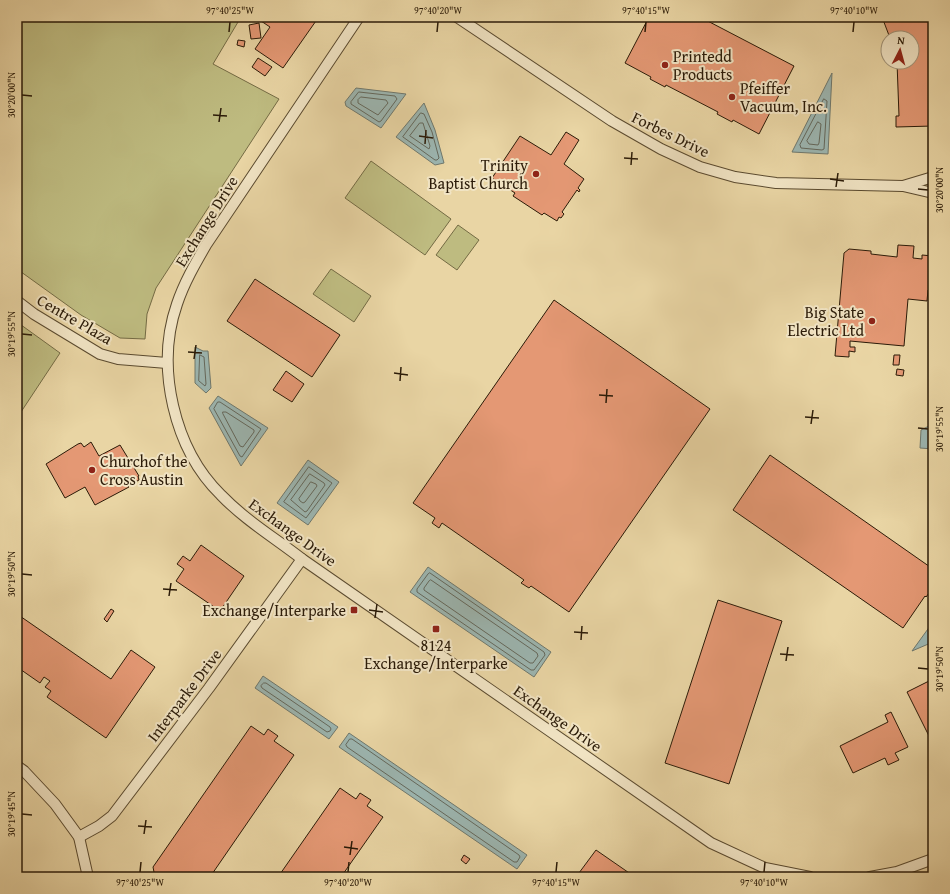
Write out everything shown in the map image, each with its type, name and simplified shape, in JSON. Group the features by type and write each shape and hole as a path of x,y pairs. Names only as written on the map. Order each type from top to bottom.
{"street":[{"name":"Exchange Drive","path":"359,17 211,238 187,278 176,305 170,333 167,363 177,421 185,442 201,470 220,495 240,513 302,558 711,843 765,868 810,877"},
{"name":"Forbes Drive","path":"457,17 612,120 661,149 700,167 734,176 776,183 903,186 933,193"},
{"name":"Forbes Drive","path":"903,186 933,177"},
{"name":"Centre Plaza","path":"17,301 34,314 100,354 118,359 167,363"},
{"name":"Interparke Drive","path":"79,837 99,826 112,816 209,688 302,558"},
{"path":"17,766 24,771 55,804 79,837 88,877"},
{"path":"870,877 897,872 933,859"}],"shaded area":[{"path":"17,17 241,17 213,64 279,99 156,288 147,314 145,339 120,338 81,315 17,269"},
{"path":"371,161 451,219 425,255 345,198"},
{"path":"458,225 479,240 457,270 436,255"},
{"path":"331,269 371,296 354,322 313,294"},
{"path":"17,322 60,353 17,418"}],"water":[{"path":"832,73 828,154 792,152"},
{"path":"356,88 406,94 381,128 346,106 345,102"},
{"path":"424,103 435,130 444,163 435,165 396,137"},
{"path":"195,347 203,351 208,351 211,388 206,393 195,383"},
{"path":"218,396 268,428 241,466 209,408"},
{"path":"933,424 933,449 920,448 921,430"},
{"path":"308,460 339,482 308,525 277,503"},
{"path":"428,567 551,652 534,677 410,592"},
{"path":"933,622 933,642 912,651"},
{"path":"263,676 338,727 329,739 255,688"},
{"path":"349,733 527,855 517,869 339,747"}],"building":[{"path":"255,17 318,18 283,68 255,49 270,27"},
{"path":"649,17 700,17 794,66 759,134 733,120 732,122 717,114 718,112 666,85 665,87 650,79 651,77 625,63"},
{"path":"882,17 933,17 933,126 896,127 896,116 899,116 897,70 920,70 920,30 887,30"},
{"path":"259,23 261,38 251,39 249,25"},
{"path":"238,40 245,41 244,47 237,45"},
{"path":"258,58 272,67 265,76 252,67"},
{"name":"Trinity Baptist Church","path":"566,132 579,140 564,164 584,179 578,188 580,190 579,192 577,190 562,212 564,214 561,218 559,217 557,221 544,213 542,215 513,196 515,193 492,178 520,136 551,155"},
{"name":"Big State Electric Ltd","path":"898,245 914,246 913,258 922,259 922,255 933,256 933,281 932,280 931,290 928,290 927,301 908,299 904,346 850,341 850,347 855,347 855,352 849,351 849,357 835,356 844,253 849,249 871,251 871,254 897,257"},
{"path":"255,279 340,335 312,377 227,321"},
{"path":"554,300 710,409 569,612 531,586 529,588 521,583 524,580 442,523 439,528 432,523 435,518 413,503"},
{"path":"894,355 900,355 899,365 893,365"},
{"path":"897,369 904,370 903,376 896,375"},
{"path":"286,371 304,384 292,402 273,390"},
{"name":"Churchof the Cross Austin","path":"91,442 99,456 120,445 139,476 139,480 128,486 129,487 95,505 85,487 65,498 46,464 78,444 81,443 84,447"},
{"path":"770,455 933,569 933,588 926,597 925,596 903,628 733,510"},
{"path":"201,545 244,576 220,611 176,581 184,569 177,564 183,556 190,561"},
{"path":"718,600 782,621 729,784 665,763"},
{"path":"111,609 114,611 107,622 104,619"},
{"path":"17,614 111,679 131,650 155,667 106,738 47,697 51,691 45,687 50,681 44,677 40,683 17,667"},
{"path":"933,679 933,744 907,692"},
{"path":"891,712 908,747 895,753 899,760 888,765 885,758 853,773 840,746 888,722 885,715"},
{"path":"251,726 264,735 268,729 278,736 274,741 294,755 210,877 155,877 153,867"},
{"path":"340,788 356,799 360,793 371,800 367,806 383,817 341,877 278,877"},
{"path":"596,850 635,877 576,877"},
{"path":"464,855 470,859 466,864 461,860"}],"place":[{"name":"Printedd Products","path":"665,65"},
{"name":"Pfeiffer Vacuum, Inc.","path":"732,97"},
{"name":"Trinity Baptist Church","path":"536,174"},
{"name":"Big State Electric Ltd","path":"872,321"},
{"name":"Churchof the Cross Austin","path":"92,470"},
{"name":"Exchange/Interparke","path":"354,610"},
{"name":"8124 Exchange/Interparke","path":"436,629"}]}
